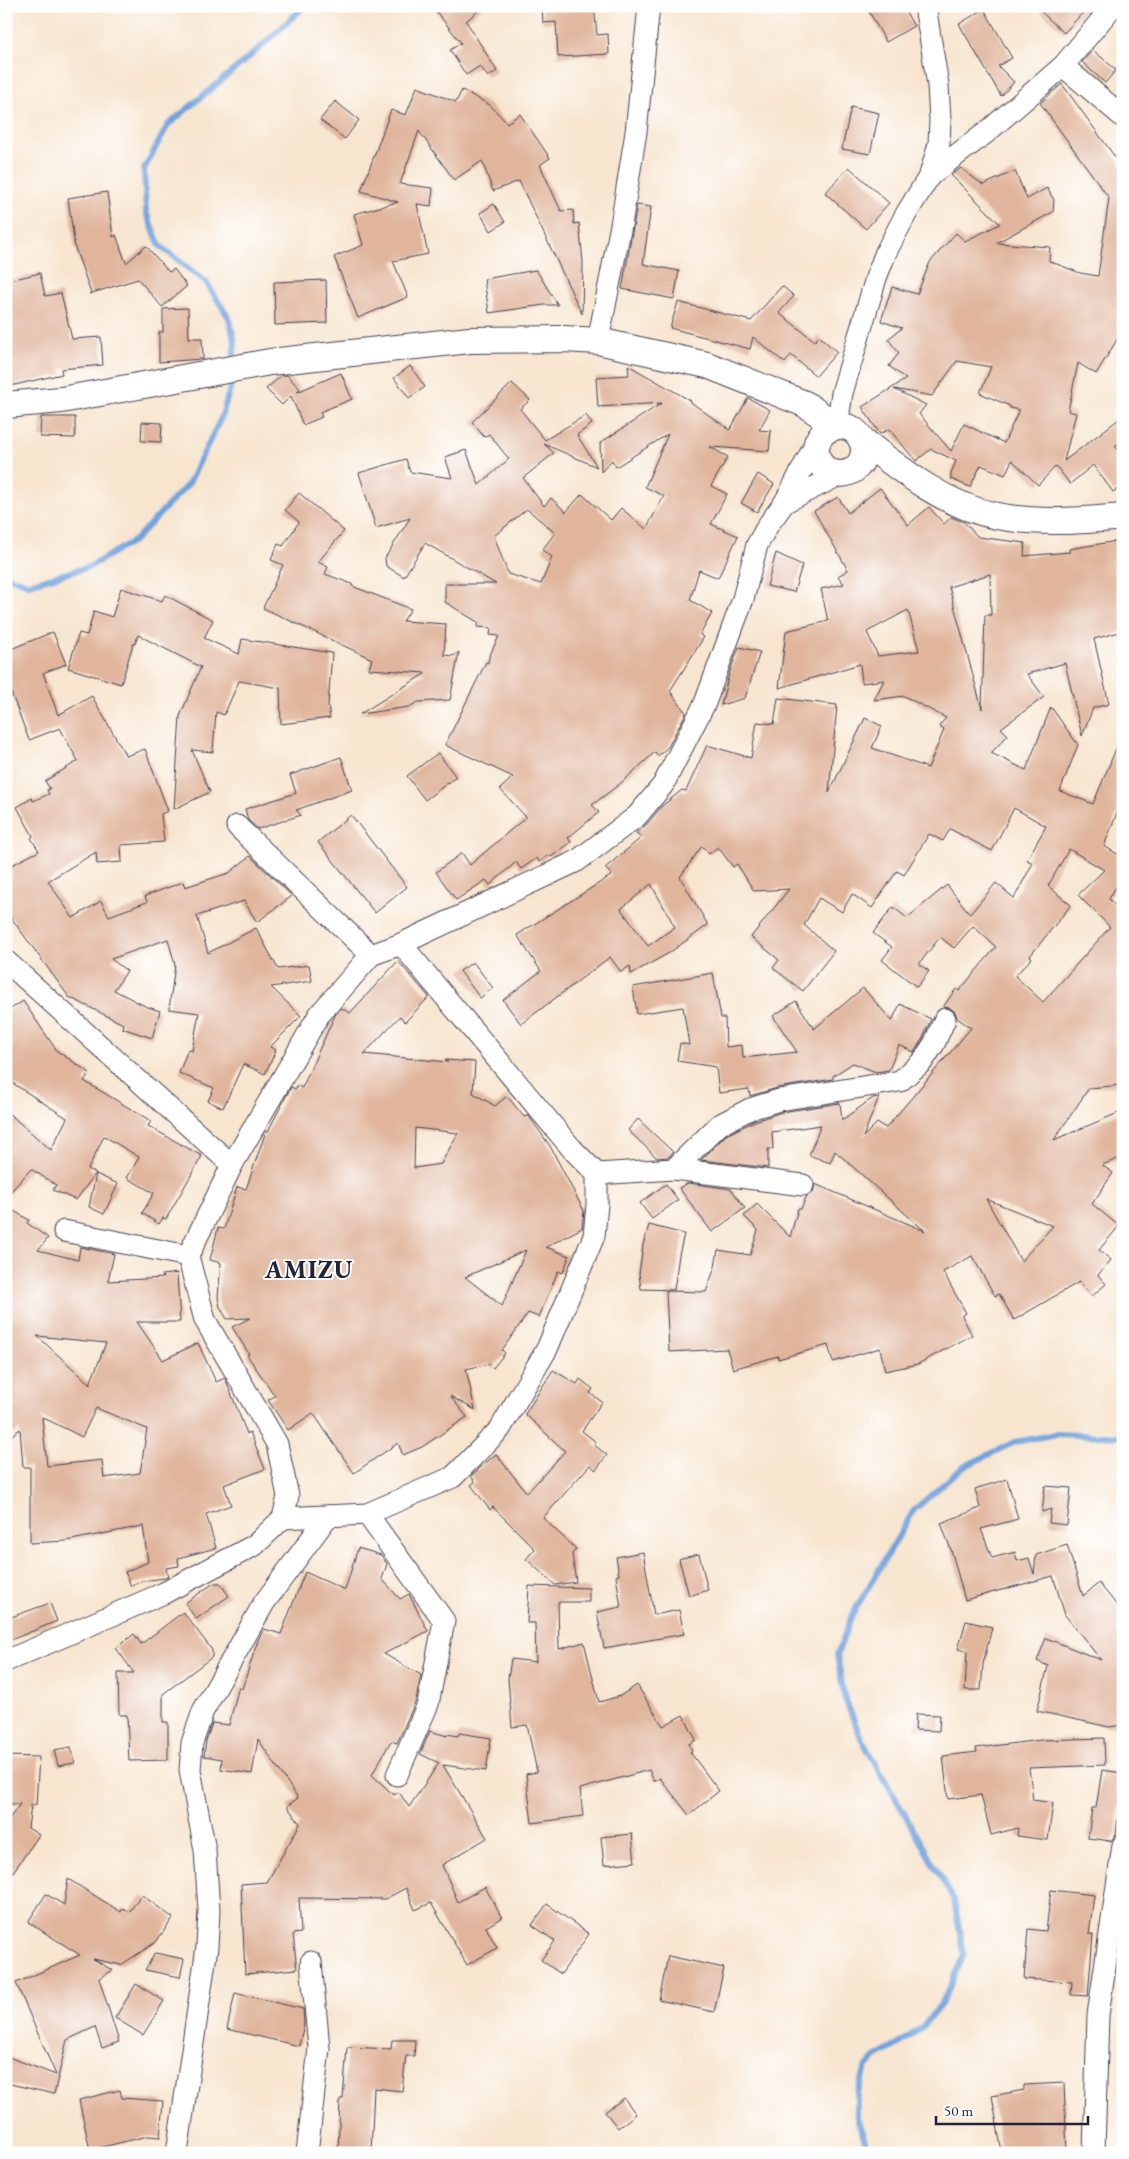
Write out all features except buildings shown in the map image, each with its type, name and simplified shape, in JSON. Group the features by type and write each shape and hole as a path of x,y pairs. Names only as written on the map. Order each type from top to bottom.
{"street":[{"path":"598,341 622,224 636,132 649,6"},
{"path":"861,438 865,449 864,457 847,473 831,473 819,463 816,455 829,431 842,393 876,278 886,252 930,175 939,144 938,85 925,6"},
{"path":"930,175 987,132 1063,66 1112,6"},
{"path":"1063,66 1123,117"},
{"path":"6,405 61,400 247,365 470,340 598,341 660,353 707,365 805,404 825,418 829,431 757,545 743,599 705,703 663,784 637,816 577,861 401,944 371,955 319,1016 232,1165 188,1256 205,1320 277,1444 288,1496 284,1518 255,1546 189,1580 6,1661"},
{"path":"805,404 824,405 842,393"},
{"path":"829,431 853,429 861,438 900,469 936,492 970,508 996,516 1025,520 1078,521 1123,517"},
{"path":"785,502 847,473 873,467 900,469"},
{"path":"237,826 371,955"},
{"path":"284,1518 367,1514 453,1477 500,1429 546,1349 594,1236 597,1174 573,1150 401,944"},
{"path":"6,961 232,1165"},
{"path":"674,1169 719,1125 750,1109 779,1100 900,1081 922,1062 934,1044 945,1019"},
{"path":"597,1174 674,1169 803,1186"},
{"path":"64,1231 188,1256"},
{"path":"367,1514 444,1621 428,1704 397,1775"},
{"path":"177,2153 207,1947 209,1910 206,1850 190,1770 192,1743 203,1712 264,1603 328,1516"},
{"path":"1094,2153 1098,2015 1123,1845"},
{"path":"307,2153 319,2048 311,1962"}],"waterway":[{"path":"233,363 235,342 229,318 206,282 160,246 146,212 144,169 168,125 255,52 305,6"},
{"path":"6,576 28,584 89,567 135,540 189,483 221,418 231,386 232,376"},
{"path":"869,2153 857,2118 857,2092 867,2066 875,2058 902,2042 922,2027 943,2002 964,1954 954,1900 862,1740 844,1696 837,1655 852,1615 914,1510 963,1467 1015,1442 1057,1434 1123,1437"}],"district":[{"name":"AMIZU","path":"309,1269"}]}
